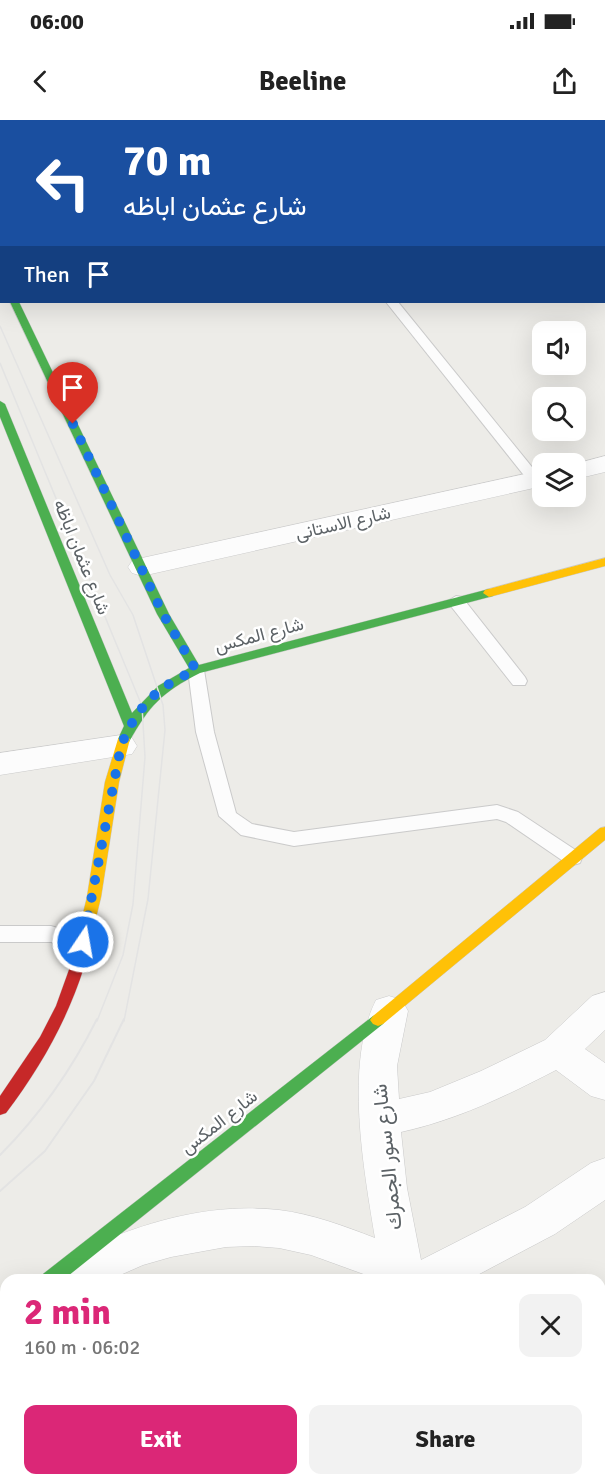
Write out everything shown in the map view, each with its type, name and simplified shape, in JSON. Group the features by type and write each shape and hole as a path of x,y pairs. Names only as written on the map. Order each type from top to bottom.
{"main road":[{"path":"14,303 163,614 196,670"},
{"name":"شارع عثمان اباظه","path":"0,404 126,735"},
{"name":"شارع المكس","path":"0,1108 15,1091 48,1039 71,989 126,735 142,706 172,680 196,670 605,562"},
{"name":"شارع المكس","path":"57,1274 389,1011 605,832"}],"street":[{"path":"586,469 605,464"},
{"name":"شارع الاستانى","path":"142,567 532,481"},
{"path":"0,764 126,735"},
{"path":"380,1120 434,1108 495,1083 558,1051 605,1007"},
{"name":"شارع سور الجمرك","path":"389,1011 378,1066 380,1120 387,1188 409,1274"},
{"path":"558,1051 605,1084"},
{"path":"415,1274 531,1228 587,1191 605,1176"},
{"path":"78,1274 92,1265 152,1242 215,1229 278,1229 340,1243 406,1274"}],"lane":[{"path":"393,303 532,471"},
{"path":"456,601 519,681"},
{"path":"196,670 205,732 228,816 247,830 294,839 497,812 512,817 573,858"},
{"path":"0,934 51,934 83,942"}],"tram line":[{"path":"0,326 110,575 133,615 163,705 165,730 148,899 124,1021"},
{"path":"0,363 142,706 145,757 133,904 123,955 97,1021"},
{"path":"0,1155 29,1124 54,1091 77,1056 97,1019"},
{"path":"0,1191 45,1151 94,1081 124,1019"}],"traffic: fast":[{"path":"14,303 163,614 196,670"},
{"path":"0,404 130,725"},
{"path":"124,739 137,716 153,697 173,682 196,670 489,593"},
{"path":"57,1274 378,1020"}],"traffic: slow":[{"path":"489,593 605,562"},
{"path":"77,967 94,897 112,782 124,739"},
{"path":"378,1020 605,832"}],"traffic: jam":[{"path":"0,1108 46,1042 71,987 77,967"}],"route":[{"path":"73,424 163,614 196,670 172,680 142,706 121,746 83,942"}]}
